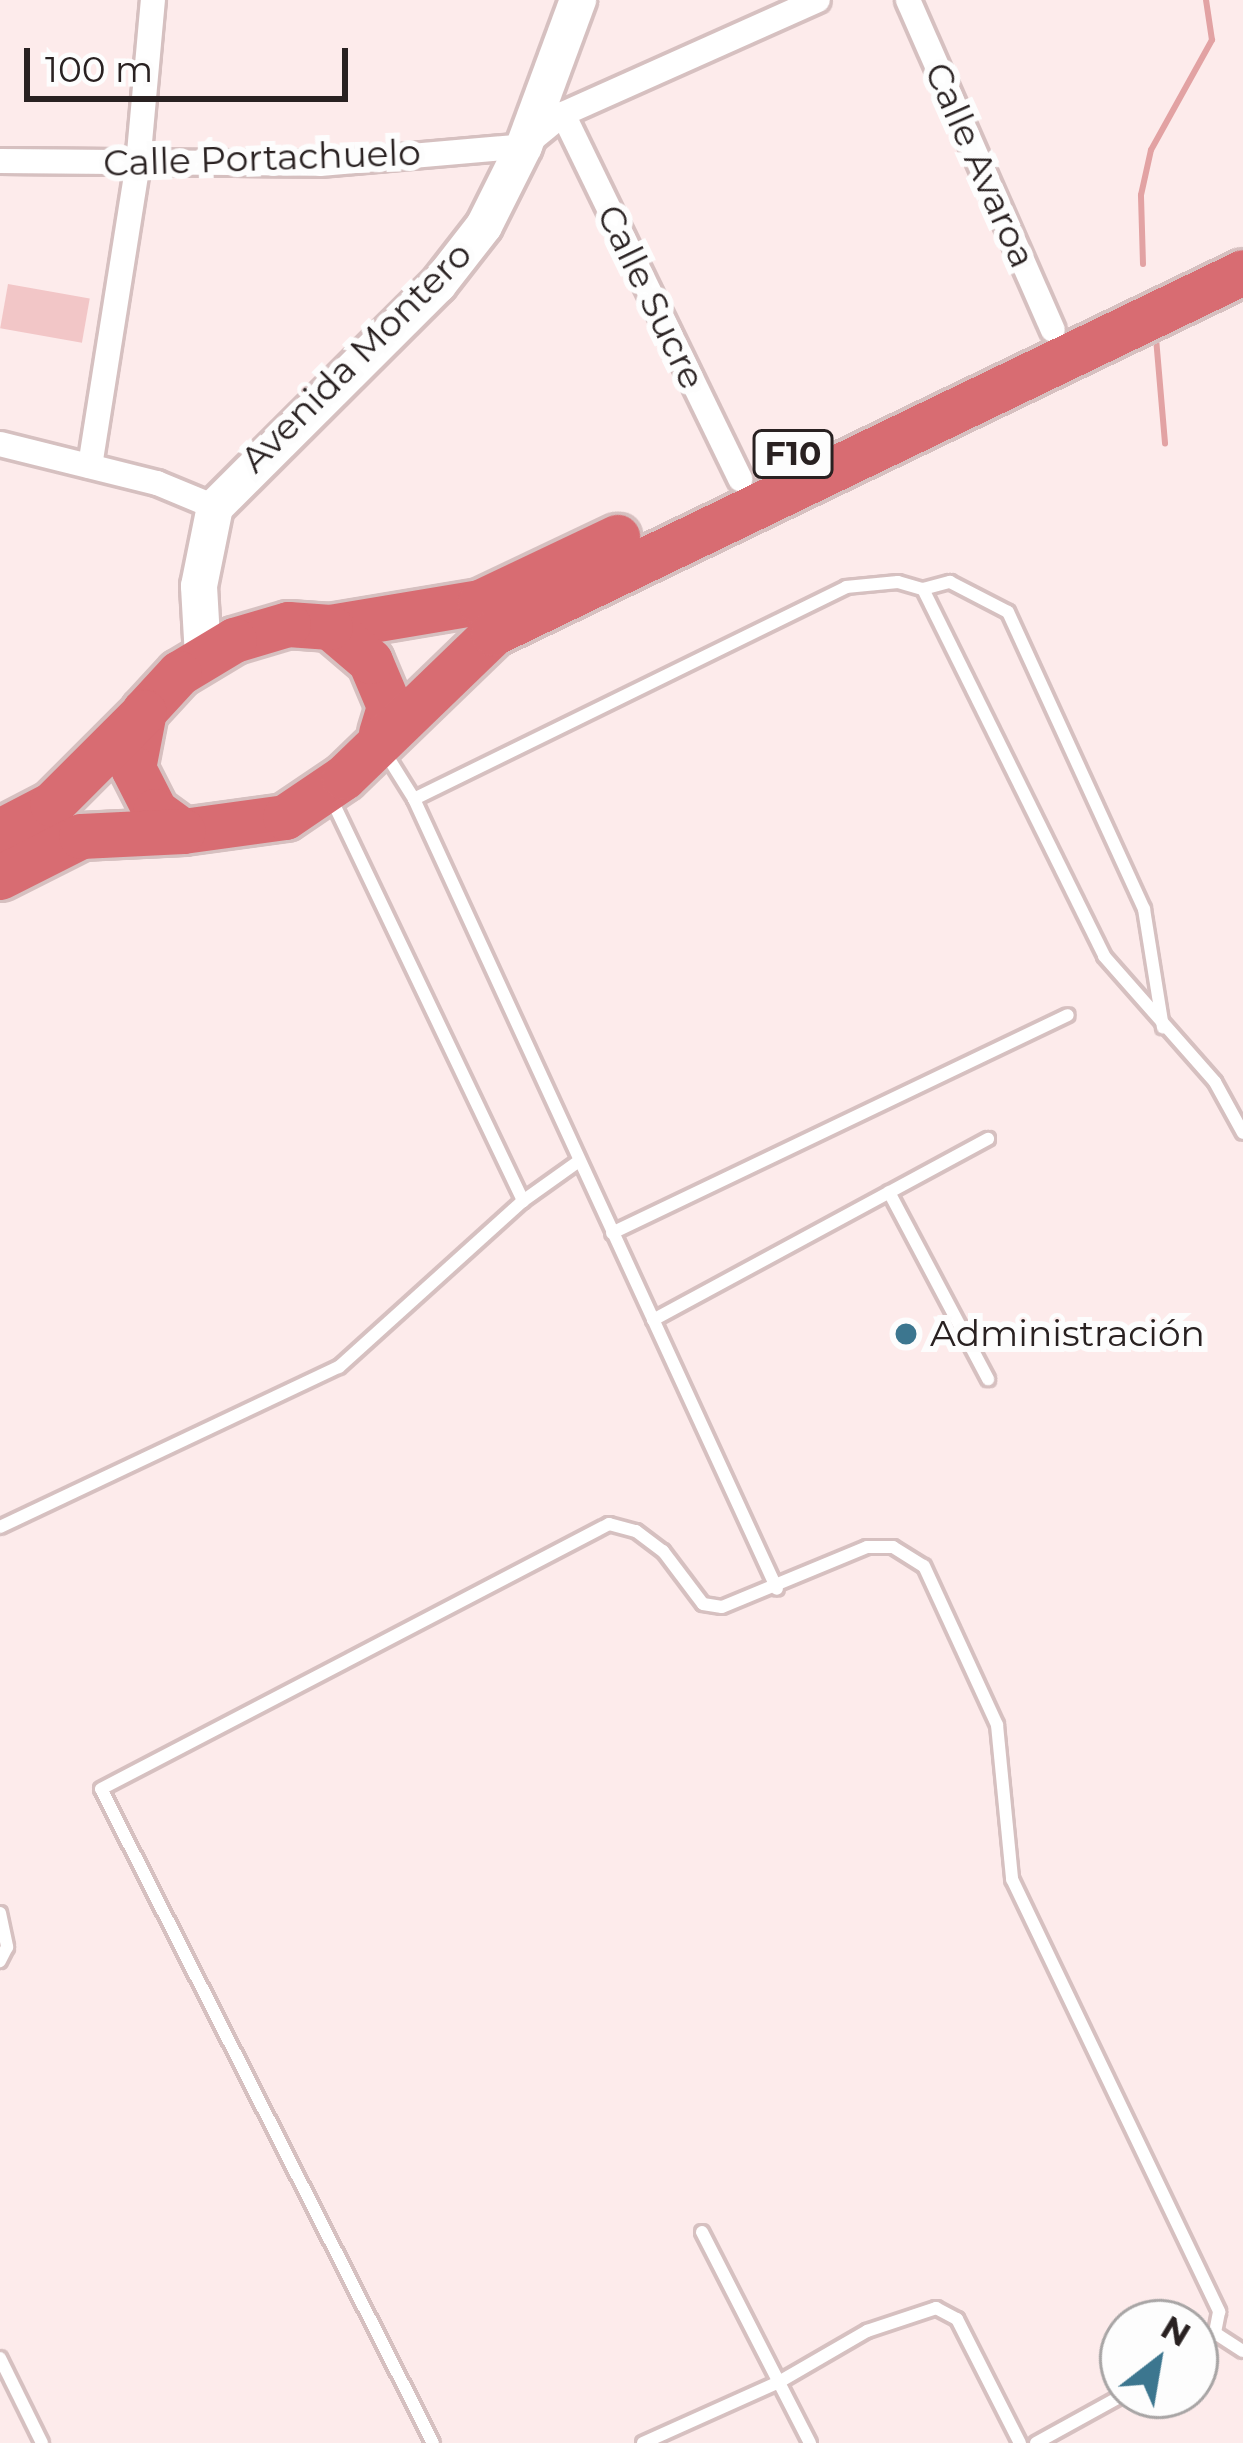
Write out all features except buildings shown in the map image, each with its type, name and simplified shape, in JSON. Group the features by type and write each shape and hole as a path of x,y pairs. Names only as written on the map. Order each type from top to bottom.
{"highway":[{"name":"F10","path":"2,829 52,805 203,656 262,629 330,627 480,602 1243,240"},
{"name":"F10","path":"0,877 81,836 183,831 285,818 327,791 379,736 493,633 1243,272"},
{"path":"330,627 370,662 384,686 389,706 379,736"},
{"path":"144,711 133,768 155,811 183,831"}],"street":[{"path":"90,466 138,164 153,0"},
{"name":"Avenida Montero","path":"203,656 200,586 215,507 438,285 484,226 524,146 578,0"},
{"path":"524,146 563,114 818,0"},
{"name":"Calle Avaroa","path":"908,0 1053,330"},
{"name":"Calle Sucre","path":"563,114 740,479"},
{"name":"Calle Portachuelo","path":"0,161 320,164 524,146"},
{"path":"0,444 90,466 215,507"}],"lane":[{"path":"414,799 846,587 898,582 923,589 950,582 1008,612 1144,909 1164,1031"},
{"path":"923,589 1104,956 1164,1031 1215,1082 1243,1132"},
{"path":"379,736 414,799 777,1588"},
{"path":"327,791 523,1201"},
{"path":"612,1233 1068,1015"},
{"path":"652,1320 988,1139"},
{"path":"0,1526 339,1367 523,1201 580,1160"},
{"path":"889,1192 988,1379"},
{"path":"433,2443 100,1789 609,1524 636,1531 663,1551 703,1604 722,1607 867,1547 893,1547 924,1566 997,1725 1012,1879 1213,2299"},
{"path":"0,1913 7,1947 0,1961"},
{"path":"703,2232 810,2443"},
{"path":"643,2443 778,2382 867,2330 935,2308 957,2319 1020,2443"},
{"path":"0,2357 43,2443"},
{"path":"1036,2443 1099,2408"}],"shaded area":[{"path":"8,284 90,298 82,343 0,328"}],"waterway":[{"path":"1143,264 1141,195 1151,150 1212,40 1206,0"},
{"path":"1156,338 1165,444"}],"place":[{"name":"Administración","path":"906,1334"}]}
